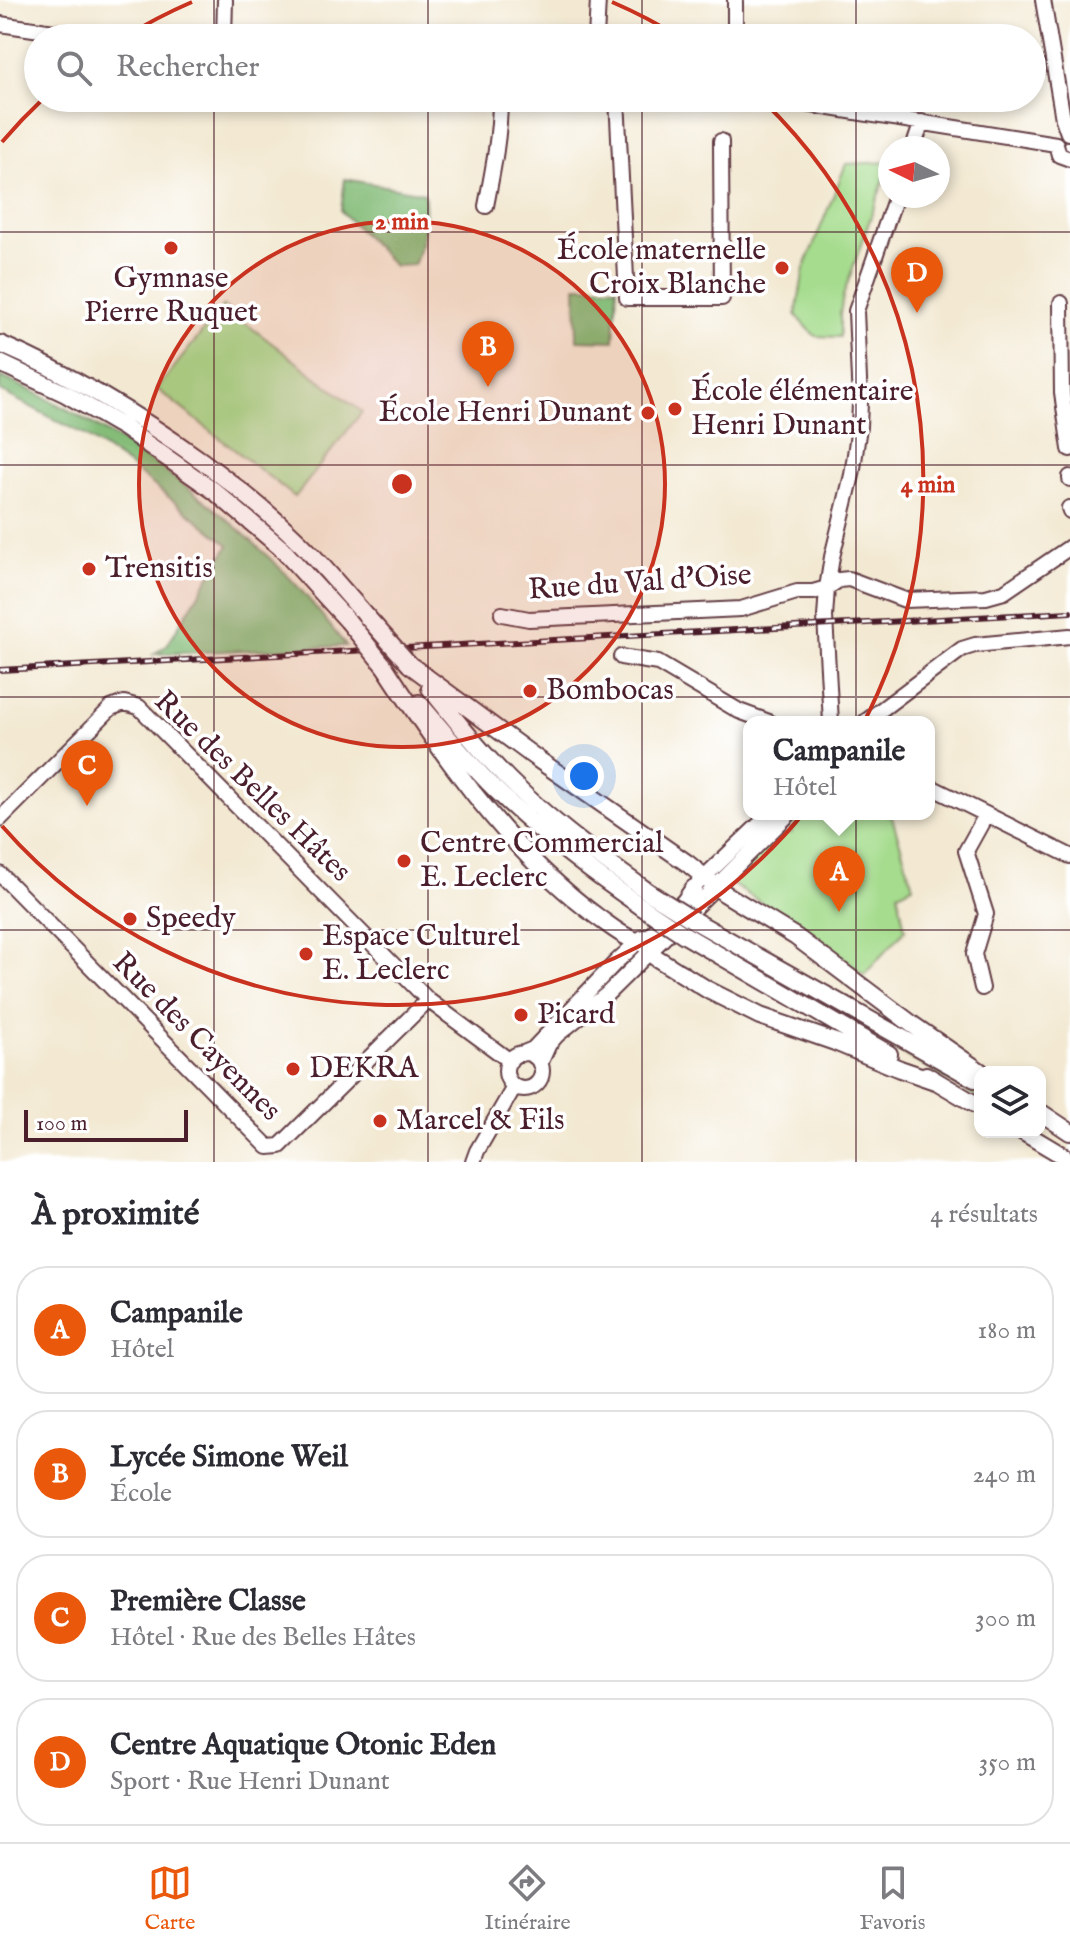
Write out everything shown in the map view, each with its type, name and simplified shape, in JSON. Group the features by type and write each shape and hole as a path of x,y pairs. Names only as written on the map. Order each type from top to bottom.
{"main road":[{"path":"0,344 56,369 155,427 273,518 313,556 491,761 538,807 646,900"},
{"path":"0,363 66,394 123,427 213,490 281,548 495,790 562,849 974,1104"},
{"path":"410,665 702,881 796,937 974,1067"},
{"path":"385,667 427,732 512,840 547,876 619,932 651,943 708,990 760,1016 935,1081"},
{"path":"651,943 649,938 702,881"},
{"path":"688,927 974,1079"},
{"path":"619,932 626,946 625,954"},
{"path":"1046,1117 1070,1132"},
{"path":"1033,1138 1070,1160"}],"street":[{"path":"224,24 225,0"},
{"path":"597,24 598,0"},
{"path":"735,0 735,24"},
{"path":"1043,0 1063,119 1069,134 1060,136 1056,144 1059,155 1070,159"},
{"path":"0,24 24,28"},
{"path":"486,206 500,112"},
{"path":"618,112 627,298 722,298 721,141"},
{"path":"858,112 1056,144"},
{"path":"917,136 922,122"},
{"path":"831,716 824,631 832,557 852,475 859,427 856,311 892,208"},
{"path":"1061,303 1062,393 1070,449"},
{"path":"832,557 849,579 905,600 986,597 1004,592 1070,547"},
{"name":"Rue du Val d'Oise","path":"502,614 529,619 741,609 797,592 813,592 839,580 849,579"},
{"path":"873,716 962,649 975,645 1070,636"},
{"path":"621,657 658,663 753,716"},
{"name":"Rue des Belles Hâtes","path":"0,819 111,708 124,703 139,707 428,1000 515,1057"},
{"path":"935,789 1070,856"},
{"path":"982,988 974,954 986,914 966,851 986,815"},
{"path":"702,881 764,820"},
{"path":"702,881 781,820"},
{"name":"Rue des Cayennes","path":"0,874 268,1147 280,1146 428,1000"},
{"path":"515,1057 534,1057 540,1064 542,1075 537,1084 527,1089 514,1087 506,1070 515,1057 533,1049 544,1039 625,954 651,943"},
{"path":"540,1064 557,1035 606,995 651,943"},
{"path":"473,1162 514,1087"}],"green space":[{"path":"878,163 878,196 843,296 840,337 815,336 796,315 804,269 846,164"},
{"path":"345,179 424,193 424,230 414,265 394,266 341,211"},
{"path":"576,286 617,287 614,341 577,340"},
{"path":"223,306 362,412 295,497 157,389"},
{"path":"0,376 75,414 182,483 278,566 346,646 154,654 167,645 229,545 127,464 83,434 0,391"},
{"path":"801,820 893,820 913,886 898,893 905,930 864,975 808,931 728,882 776,834 792,833 792,828"},
{"path":"774,979 974,1089 974,1096"}],"railway":[{"path":"0,670 1070,612"}],"place":[{"name":"Gymnase Pierre Ruquet","path":"171,248"},
{"name":"École maternelle Croix Blanche","path":"782,268"},
{"name":"Centre Aquatique Otonic Eden","path":"917,313"},
{"name":"Lycée Simone Weil","path":"488,387"},
{"name":"École élémentaire Henri Dunant","path":"675,409"},
{"name":"École Henri Dunant","path":"648,413"},
{"name":"Trensitis","path":"89,569"},
{"name":"Bombocas","path":"530,691"},
{"name":"Première Classe","path":"87,806"},
{"name":"Centre Commercial E. Leclerc","path":"404,861"},
{"name":"Campanile","path":"839,912"},
{"name":"Speedy","path":"130,919"},
{"name":"Espace Culturel E. Leclerc","path":"306,954"},
{"name":"Picard","path":"521,1015"},
{"name":"DEKRA","path":"293,1069"},
{"name":"Marcel & Fils","path":"380,1121"}]}
